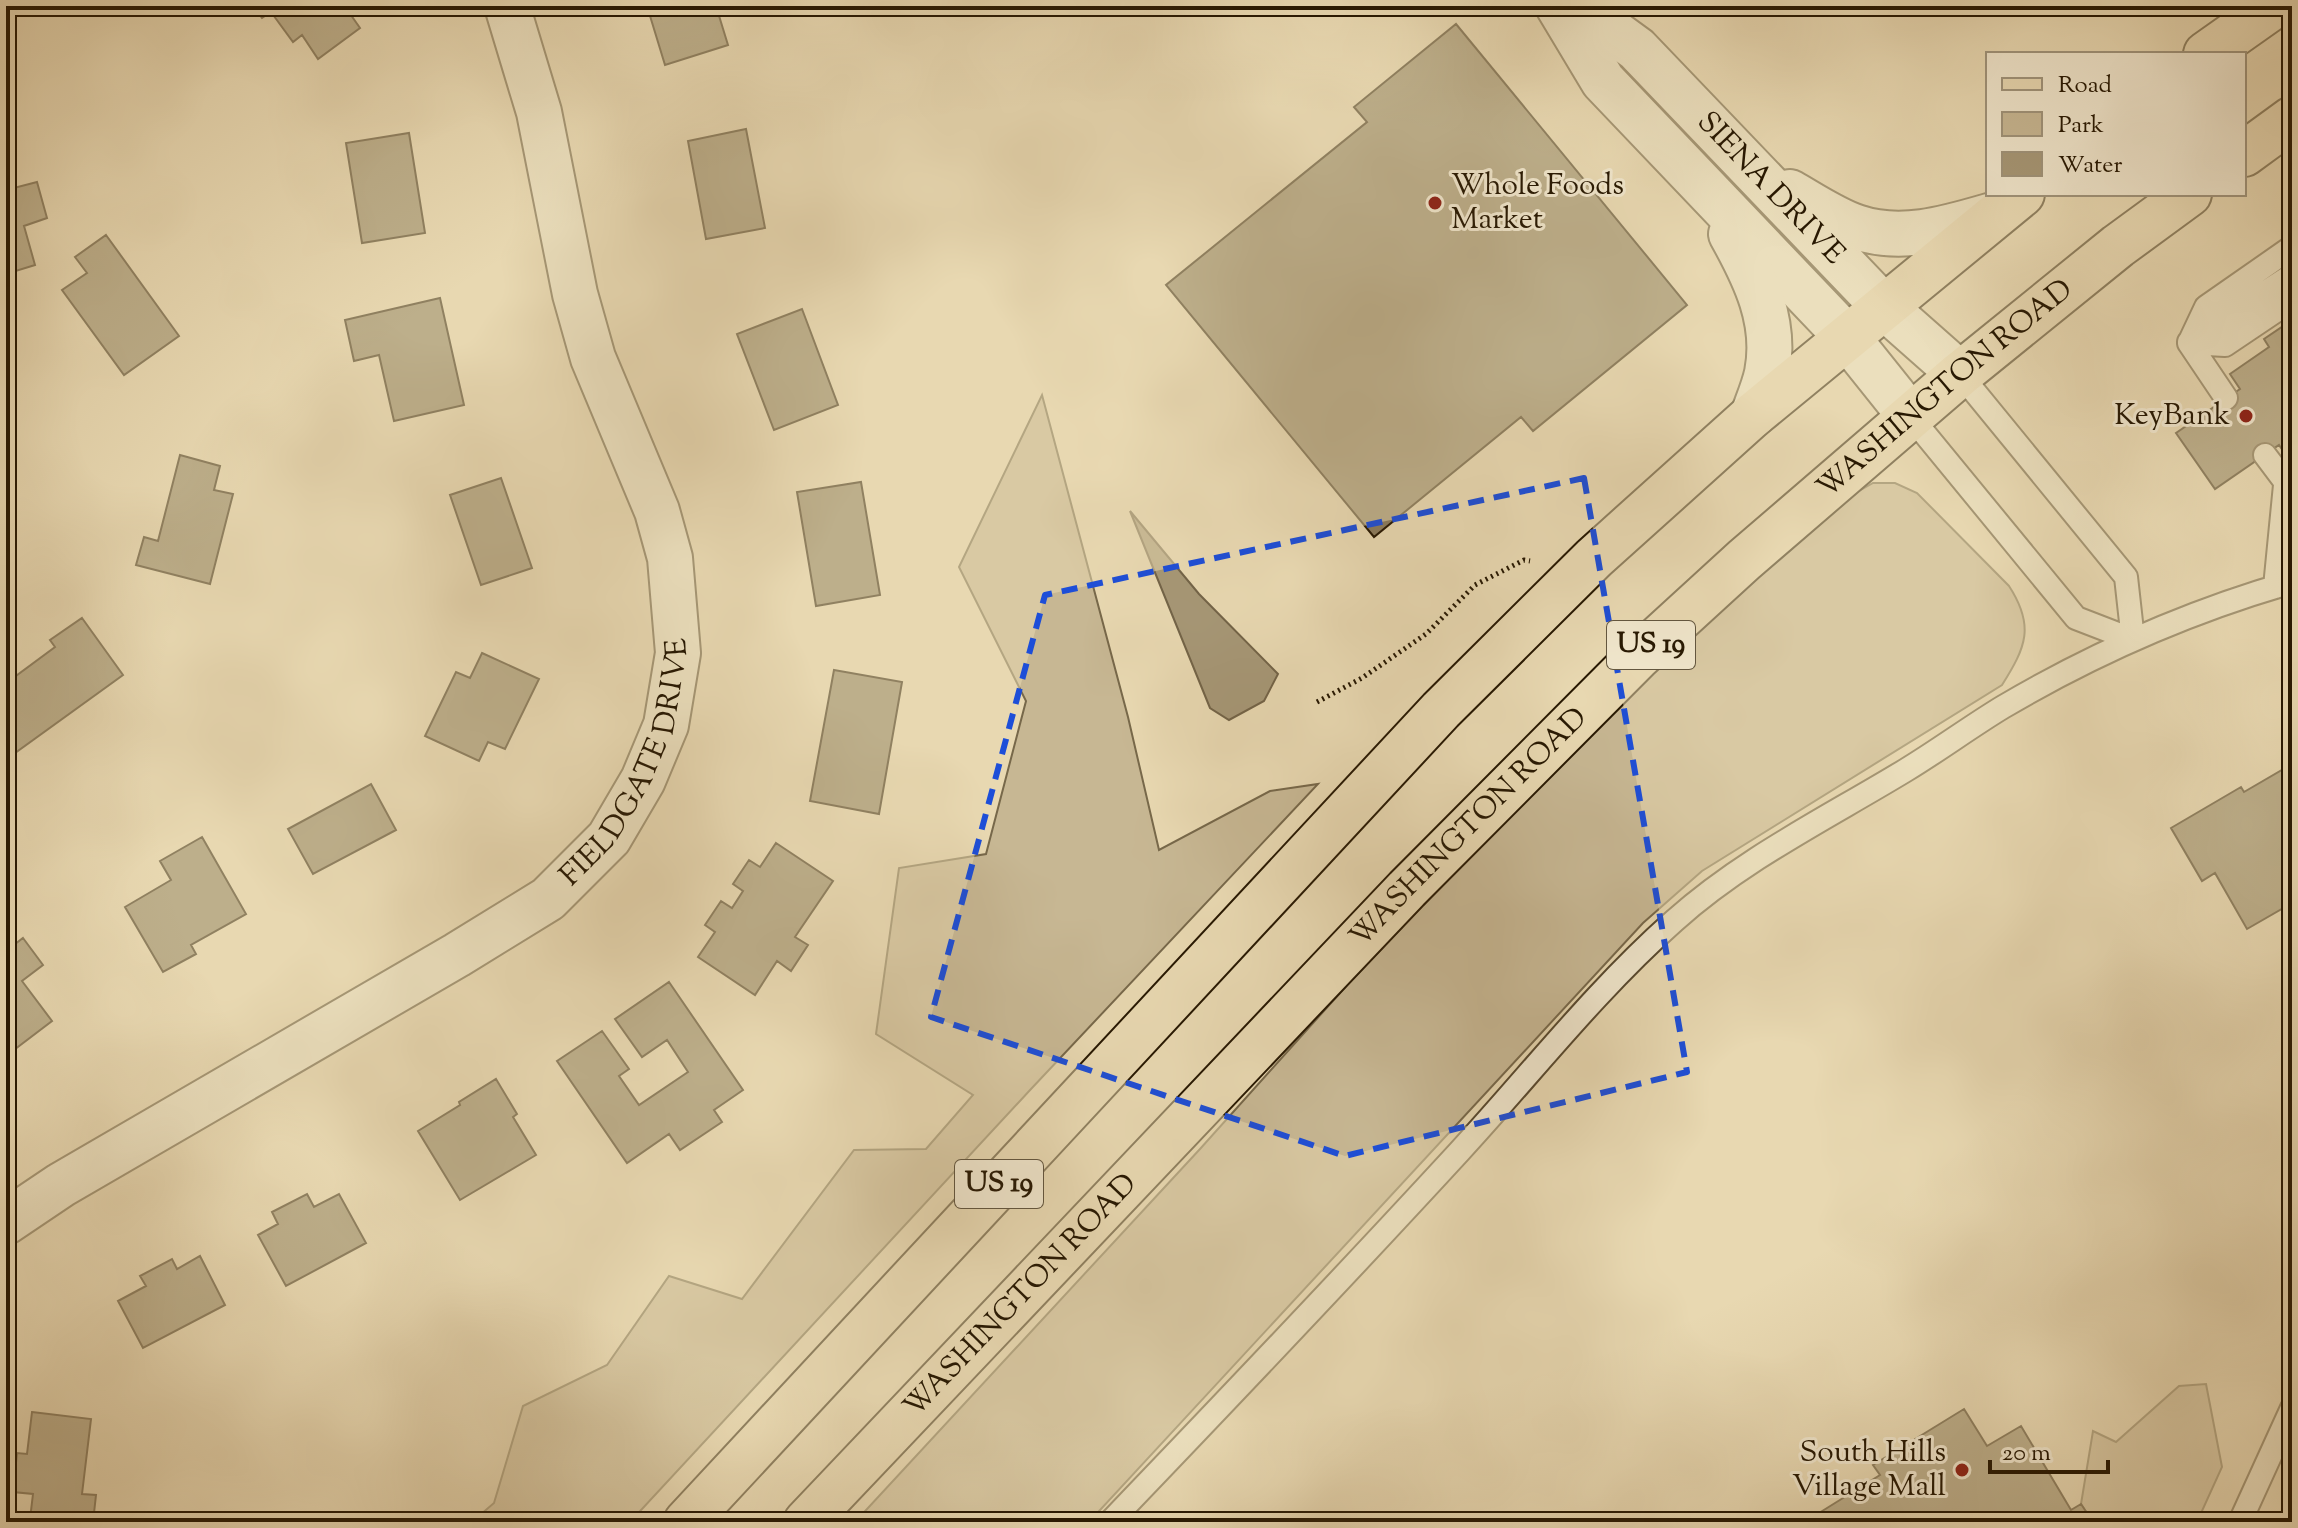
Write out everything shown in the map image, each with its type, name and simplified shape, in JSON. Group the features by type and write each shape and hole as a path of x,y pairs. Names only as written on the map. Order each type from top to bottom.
{"main road":[{"path":"2209,52 2274,6"},
{"path":"2246,153 2292,119"},
{"name":"WASHINGTON ROAD","path":"806,1522 1407,889 1638,657 1723,579 1960,374 2118,246 2186,196"},
{"name":"US 19","path":"686,1522 1311,846 1441,710 1594,558 1753,415 2009,204"}],"street":[{"name":"FIELDGATE DRIVE","path":"6,1222 61,1185 548,899 609,838 643,780 666,725 678,653 670,558 657,511 593,358 575,294 539,112 507,6"},
{"name":"SIENA DRIVE","path":"1558,6 1603,81 1847,337 1911,417"},
{"name":"SIENA DRIVE","path":"1578,6 1637,49 1883,306 1960,374"},
{"path":"1754,171 1857,227 1884,232 1939,230 2009,204"},
{"path":"1707,190 1752,272 1769,330 1767,375 1753,415"}],"lane":[{"path":"2189,343 2206,307 2292,247"},
{"path":"2189,343 2292,275"},
{"path":"2189,343 2225,345 2292,300"},
{"path":"2189,343 2226,398"},
{"path":"1960,374 2126,577 2133,640"},
{"path":"1911,417 2076,618 2133,640"},
{"path":"1110,1522 1467,1144 1552,1046 1672,922 1717,885 2005,706 2133,640 2284,584 2289,488 2265,455"},
{"path":"2240,1522 2292,1408"}],"path":[{"path":"1317,702 1362,678 1426,634 1475,585 1524,560 1537,563"}],"highlighted area":[{"path":"1584,478 1687,1072 1345,1156 931,1017 1045,595"}],"green space":[{"path":"1042,395 1128,717 1159,850 1270,791 1318,784 630,1522 472,1522 494,1503 523,1406 607,1365 669,1276 742,1299 854,1150 926,1149 973,1095 876,1034 899,868 986,854 1026,701 959,567"},
{"path":"1873,483 1895,483 1917,493 2009,586 2025,625 2022,648 2002,685 1702,871 1643,923 1089,1522 855,1522 1349,983 1574,748 1721,606 1852,495"},
{"path":"2206,1384 2222,1467 2197,1522 2093,1522 2081,1504 2093,1431 2116,1442 2179,1386"}],"water":[{"path":"1130,511 1199,594 1278,674 1264,701 1229,720 1210,708"}],"building":[{"path":"253,6 349,6 346,8 360,28 318,59 302,35 293,42 271,12 262,18"},
{"path":"647,6 716,6 728,45 665,65"},
{"name":"Whole Foods Market","path":"1456,24 1687,305 1533,431 1521,417 1374,537 1166,285 1367,122 1354,107"},
{"path":"746,129 765,228 706,239 688,141"},
{"path":"409,133 425,233 362,243 346,143"},
{"path":"37,182 47,218 24,226 35,265 6,274 6,190"},
{"path":"106,235 179,336 124,375 62,290 87,273 75,257"},
{"path":"440,298 464,405 394,421 379,355 354,361 345,320"},
{"path":"802,309 838,405 774,430 737,334"},
{"name":"KeyBank","path":"2292,320 2292,464 2279,445 2215,489 2176,433 2240,389 2230,374 2269,347 2264,339"},
{"path":"180,455 220,466 214,490 233,494 210,584 136,565 144,537 158,541"},
{"path":"501,478 532,568 481,585 450,495"},
{"path":"861,482 880,595 816,606 797,492"},
{"path":"82,618 123,675 15,753 6,739 6,677 9,681 55,647 50,640"},
{"path":"482,653 539,679 505,749 488,742 479,761 425,736 456,672 470,678"},
{"path":"834,670 902,682 879,814 810,801"},
{"path":"2292,764 2292,903 2247,929 2215,873 2202,881 2171,828 2241,787 2244,792"},
{"path":"371,784 396,830 313,874 288,829"},
{"path":"202,837 246,914 191,945 196,954 163,972 125,907 171,880 160,861"},
{"path":"776,843 833,881 795,937 808,945 791,971 777,961 755,995 698,957 715,932 705,925 721,901 732,908 743,891 733,884 749,860 760,867"},
{"path":"23,938 43,965 22,981 52,1021 6,1056 6,951"},
{"path":"669,982 743,1090 714,1110 722,1122 680,1150 669,1134 627,1163 557,1061 602,1031 629,1069 619,1076 639,1105 688,1072 667,1040 642,1057 615,1019"},
{"path":"496,1079 517,1114 513,1117 536,1155 460,1200 418,1131"},
{"path":"307,1194 314,1207 339,1194 366,1243 286,1286 258,1235 278,1224 272,1212"},
{"path":"200,1256 225,1305 143,1348 118,1301 146,1286 140,1276 172,1259 177,1269"},
{"name":"South Hills Village Mall","path":"1964,1409 1987,1446 2021,1426 2071,1510 2081,1504 2093,1522 1824,1522 1819,1513 1880,1475 1873,1465"},
{"path":"32,1412 91,1419 82,1494 96,1495 93,1522 30,1519 33,1494 13,1492 17,1453 27,1454"}],"place":[{"name":"Whole Foods Market","path":"1435,203"},
{"name":"KeyBank","path":"2246,416"},
{"name":"South Hills Village Mall","path":"1962,1470"}]}
